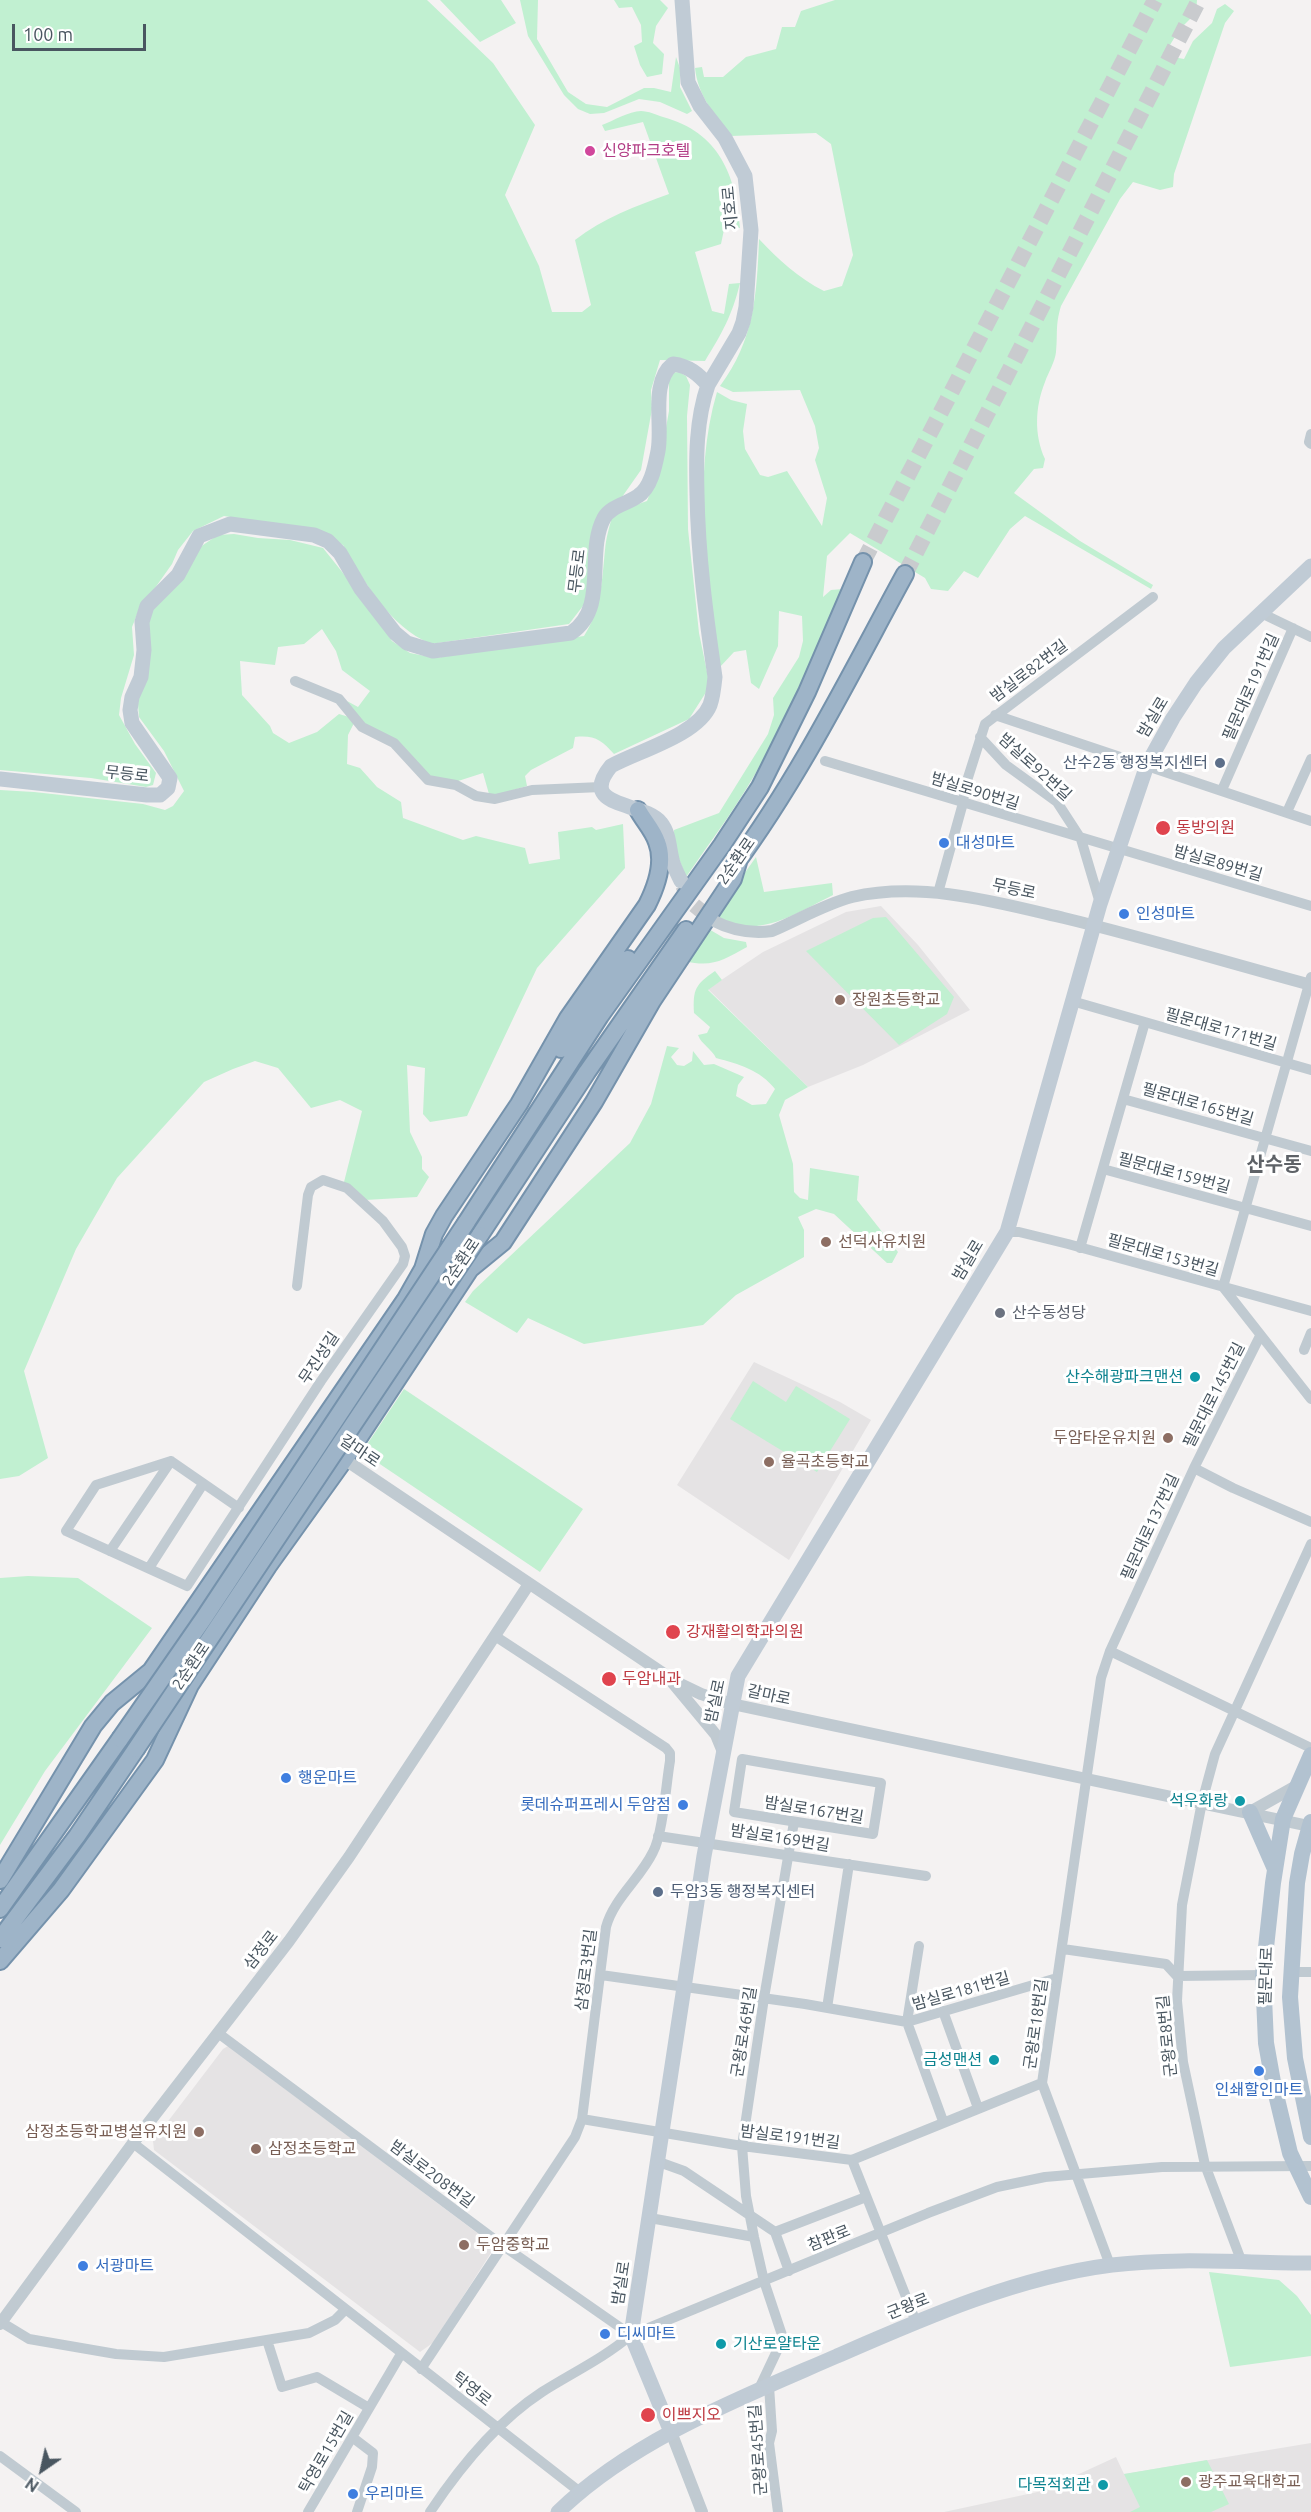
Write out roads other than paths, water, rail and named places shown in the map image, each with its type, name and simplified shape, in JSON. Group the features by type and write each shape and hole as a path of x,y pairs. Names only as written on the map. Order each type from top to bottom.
{"highway":[{"name":"2순환로","path":"0,1909 204,1618 466,1223 689,880 722,845 760,787 807,692 863,562"},
{"name":"2순환로","path":"0,1939 77,1836 136,1749 650,979 739,859 832,712 905,574"},
{"path":"0,1880 93,1726 112,1703 151,1671 393,1317 423,1269 429,1248 444,1216 519,1104 565,1022 647,905 654,891 660,867 658,844 638,810"},
{"path":"186,1692 268,1566 344,1460 470,1269 503,1242 594,1102 652,1001 733,879 739,859"},
{"path":"519,1104 528,1096 591,1005 689,880"},
{"path":"444,1216 440,1231 442,1242 478,1263"},
{"path":"0,1961 61,1890 155,1760 186,1692 207,1635 424,1289 428,1272 429,1248"},
{"path":"374,1371 393,1317"},
{"path":"291,1501 298,1494 331,1478"},
{"path":"268,1566 279,1521"},
{"path":"130,1690 143,1689 158,1696 176,1713"}],"main road":[{"name":"지호로","path":"682,0 688,82 700,106 725,138 742,170 749,197 751,219 746,307 743,322 739,333 708,385"},
{"name":"무등로","path":"0,779 147,795 160,795 168,788 170,778 130,717 132,697 141,677 144,650 142,622 147,606 177,575 198,536 230,524 314,536 328,541 340,553 361,589 395,633 407,643 433,651 570,633 581,627 594,594 598,545 605,517 614,508 640,495 649,485 658,450 660,388 663,374 674,364 683,365 697,372 708,385"},
{"path":"689,880 673,863 664,827 651,815 607,798 602,793 601,787 603,776 611,766 695,725 705,713 712,696 715,677 699,561 696,470 699,426 708,385"},
{"name":"밤실로","path":"631,2335 707,1842 738,1676 1007,1232 1117,850 1155,748 1196,683 1224,648 1311,566"},
{"name":"필문대로","path":"1311,1755 1283,1819 1263,1975 1266,2043 1281,2121 1303,2167 1311,2197"},
{"path":"1250,1812 1275,1870"},
{"name":"필문대로","path":"1310,1824 1302,1854 1298,1883 1290,1997 1295,2058 1311,2137"},
{"name":"군왕로","path":"562,2510 580,2492 609,2471 671,2432 764,2388 950,2309 1062,2274 1110,2265 1241,2260 1311,2263"},
{"path":"631,2335 671,2432"}],"street":[{"name":"밤실로82번길","path":"995,715 1153,597"},
{"name":"필문대로191번길","path":"1261,613 1311,637"},
{"name":"필문대로191번길","path":"1222,790 1293,628"},
{"path":"295,681 339,699 362,727 394,743 428,780 456,785 476,796 495,800 532,790 601,787"},
{"path":"980,737 985,724 995,715"},
{"name":"밤실로82번길","path":"995,715 1311,821"},
{"name":"밤실로92번길","path":"938,894 980,737"},
{"name":"밤실로92번길","path":"980,737 1006,765 1057,802 1081,839 1101,904"},
{"path":"1287,812 1311,759"},
{"name":"밤실로90번길","path":"825,761 1117,850"},
{"name":"밤실로89번길","path":"1117,850 1311,906"},
{"name":"무등로","path":"712,920 728,928 772,931 854,897 900,892 938,894 995,902 1094,926 1310,982 1287,1064"},
{"name":"필문대로171번길","path":"1072,1001 1311,1070"},
{"name":"필문대로171번길","path":"1123,1099 1145,1022"},
{"name":"필문대로171번길","path":"1266,1139 1287,1064"},
{"name":"필문대로165번길","path":"1103,1169 1123,1099 1311,1151"},
{"name":"필문대로165번길","path":"1246,1208 1266,1139"},
{"name":"필문대로159번길","path":"1080,1248 1103,1169 1311,1226"},
{"name":"무진성길","path":"171,1461 96,1485 66,1531 187,1586 334,1362 403,1264 405,1256 402,1247 383,1221 347,1188 323,1180 311,1187 308,1195 297,1286"},
{"name":"필문대로159번길","path":"1222,1287 1246,1208"},
{"name":"필문대로153번길","path":"1007,1232 1018,1232 1080,1248 1311,1311"},
{"name":"필문대로145번길","path":"1222,1287 1311,1399"},
{"path":"1304,1350 1311,1333"},
{"name":"필문대로145번길","path":"1194,1468 1260,1336"},
{"name":"갈마로","path":"293,1426 665,1674 701,1694 732,1704 1310,1824"},
{"path":"110,1551 171,1461 239,1508"},
{"name":"필문대로137번길","path":"1085,1777 1101,1678 1110,1651 1194,1468 1233,1488 1311,1522"},
{"path":"148,1568 203,1484"},
{"path":"1234,1711 1311,1544"},
{"name":"삼정로","path":"267,2340 164,2356 116,2354 29,2339 3,2317 289,1941 348,1857 529,1584"},
{"name":"삼정로3번길","path":"421,2369 575,2137 582,2119 604,1938 610,1916 652,1854 658,1836 670,1753 495,1636"},
{"path":"1110,1651 1311,1748"},
{"path":"665,1674 716,1735 723,1752"},
{"name":"군왕로8번길","path":"1234,1711 1215,1754 1202,1802 1185,1882 1177,1976 1183,2062 1205,2165 1241,2260"},
{"name":"밤실로167번길","path":"742,1759 881,1783 873,1834 794,1822 734,1812 742,1759"},
{"name":"군왕로18번길","path":"1085,1777 1063,1949 1042,2083 1110,2265"},
{"path":"1250,1812 1298,1785"},
{"name":"군왕로46번길","path":"764,2388 783,2338 764,2281 754,2237 742,2146 794,1822"},
{"name":"밤실로169번길","path":"658,1836 926,1876"},
{"name":"밤실로169번길","path":"826,2008 849,1864"},
{"name":"밤실로181번길","path":"919,1946 907,2022 943,2121"},
{"path":"1063,1949 1166,1964 1177,1976 1263,1975"},
{"path":"1290,1972 1311,1972"},
{"path":"601,1975 684,1988"},
{"name":"밤실로181번길","path":"684,1988 764,1998 907,2022 1058,1978"},
{"path":"943,2011 978,2108"},
{"name":"밤실로208번길","path":"218,2033 502,2245 631,2335"},
{"name":"밤실로191번길","path":"663,2133 852,2160 943,2121 1042,2083"},
{"path":"582,2119 663,2133"},
{"name":"탁영로","path":"134,2143 580,2492"},
{"path":"852,2160 915,2322"},
{"path":"659,2162 684,2171 775,2232 789,2271"},
{"name":"참판로","path":"430,2512 465,2463 498,2428 542,2392 615,2349 631,2335 997,2187 1045,2177 1162,2167 1205,2165 1303,2167"},
{"path":"775,2232 866,2197"},
{"path":"650,2218 754,2237"},
{"path":"267,2340 309,2333 335,2320 345,2310"},
{"name":"탁영로15번길","path":"267,2340 282,2387 317,2377 369,2408"},
{"name":"탁영로15번길","path":"308,2512 401,2354"},
{"name":"군왕로45번길","path":"764,2388 772,2431 769,2443 778,2512"},
{"path":"671,2432 702,2512"},
{"path":"352,2437 373,2453 372,2467 357,2512"},
{"path":"0,2456 76,2512"}],"tunnel":[{"path":"863,562 1155,0"},
{"path":"905,574 1199,0"},
{"path":"683,886 688,900 712,920"}],"place":[{"name":"신양파크호텔","path":"590,151"},
{"name":"산수2동 행정복지센터","path":"1220,763"},
{"name":"동방의원","path":"1163,828"},
{"name":"대성마트","path":"944,843"},
{"name":"인성마트","path":"1124,914"},
{"name":"장원초등학교","path":"840,1000"},
{"name":"선덕사유치원","path":"826,1242"},
{"name":"산수동성당","path":"1000,1313"},
{"name":"산수해광파크맨션","path":"1195,1377"},
{"name":"두암타운유치원","path":"1168,1438"},
{"name":"율곡초등학교","path":"769,1462"},
{"name":"강재활의학과의원","path":"673,1632"},
{"name":"두암내과","path":"609,1679"},
{"name":"행운마트","path":"286,1778"},
{"name":"석우화랑","path":"1240,1801"},
{"name":"롯데슈퍼프레시 두암점","path":"683,1805"},
{"name":"두암3동 행정복지센터","path":"658,1892"},
{"name":"금성맨션","path":"994,2060"},
{"name":"인쇄할인마트","path":"1259,2071"},
{"name":"삼정초등학교병설유치원","path":"199,2132"},
{"name":"삼정초등학교","path":"256,2149"},
{"name":"두암중학교","path":"464,2245"},
{"name":"서광마트","path":"83,2266"},
{"name":"디씨마트","path":"605,2334"},
{"name":"기산로얄타운","path":"721,2344"},
{"name":"이쁘지오","path":"648,2415"},
{"name":"광주교육대학교","path":"1186,2482"},
{"name":"다목적회관","path":"1103,2485"},
{"name":"우리마트","path":"353,2494"}],"district":[{"name":"산수동","path":"1274,1164"}]}
